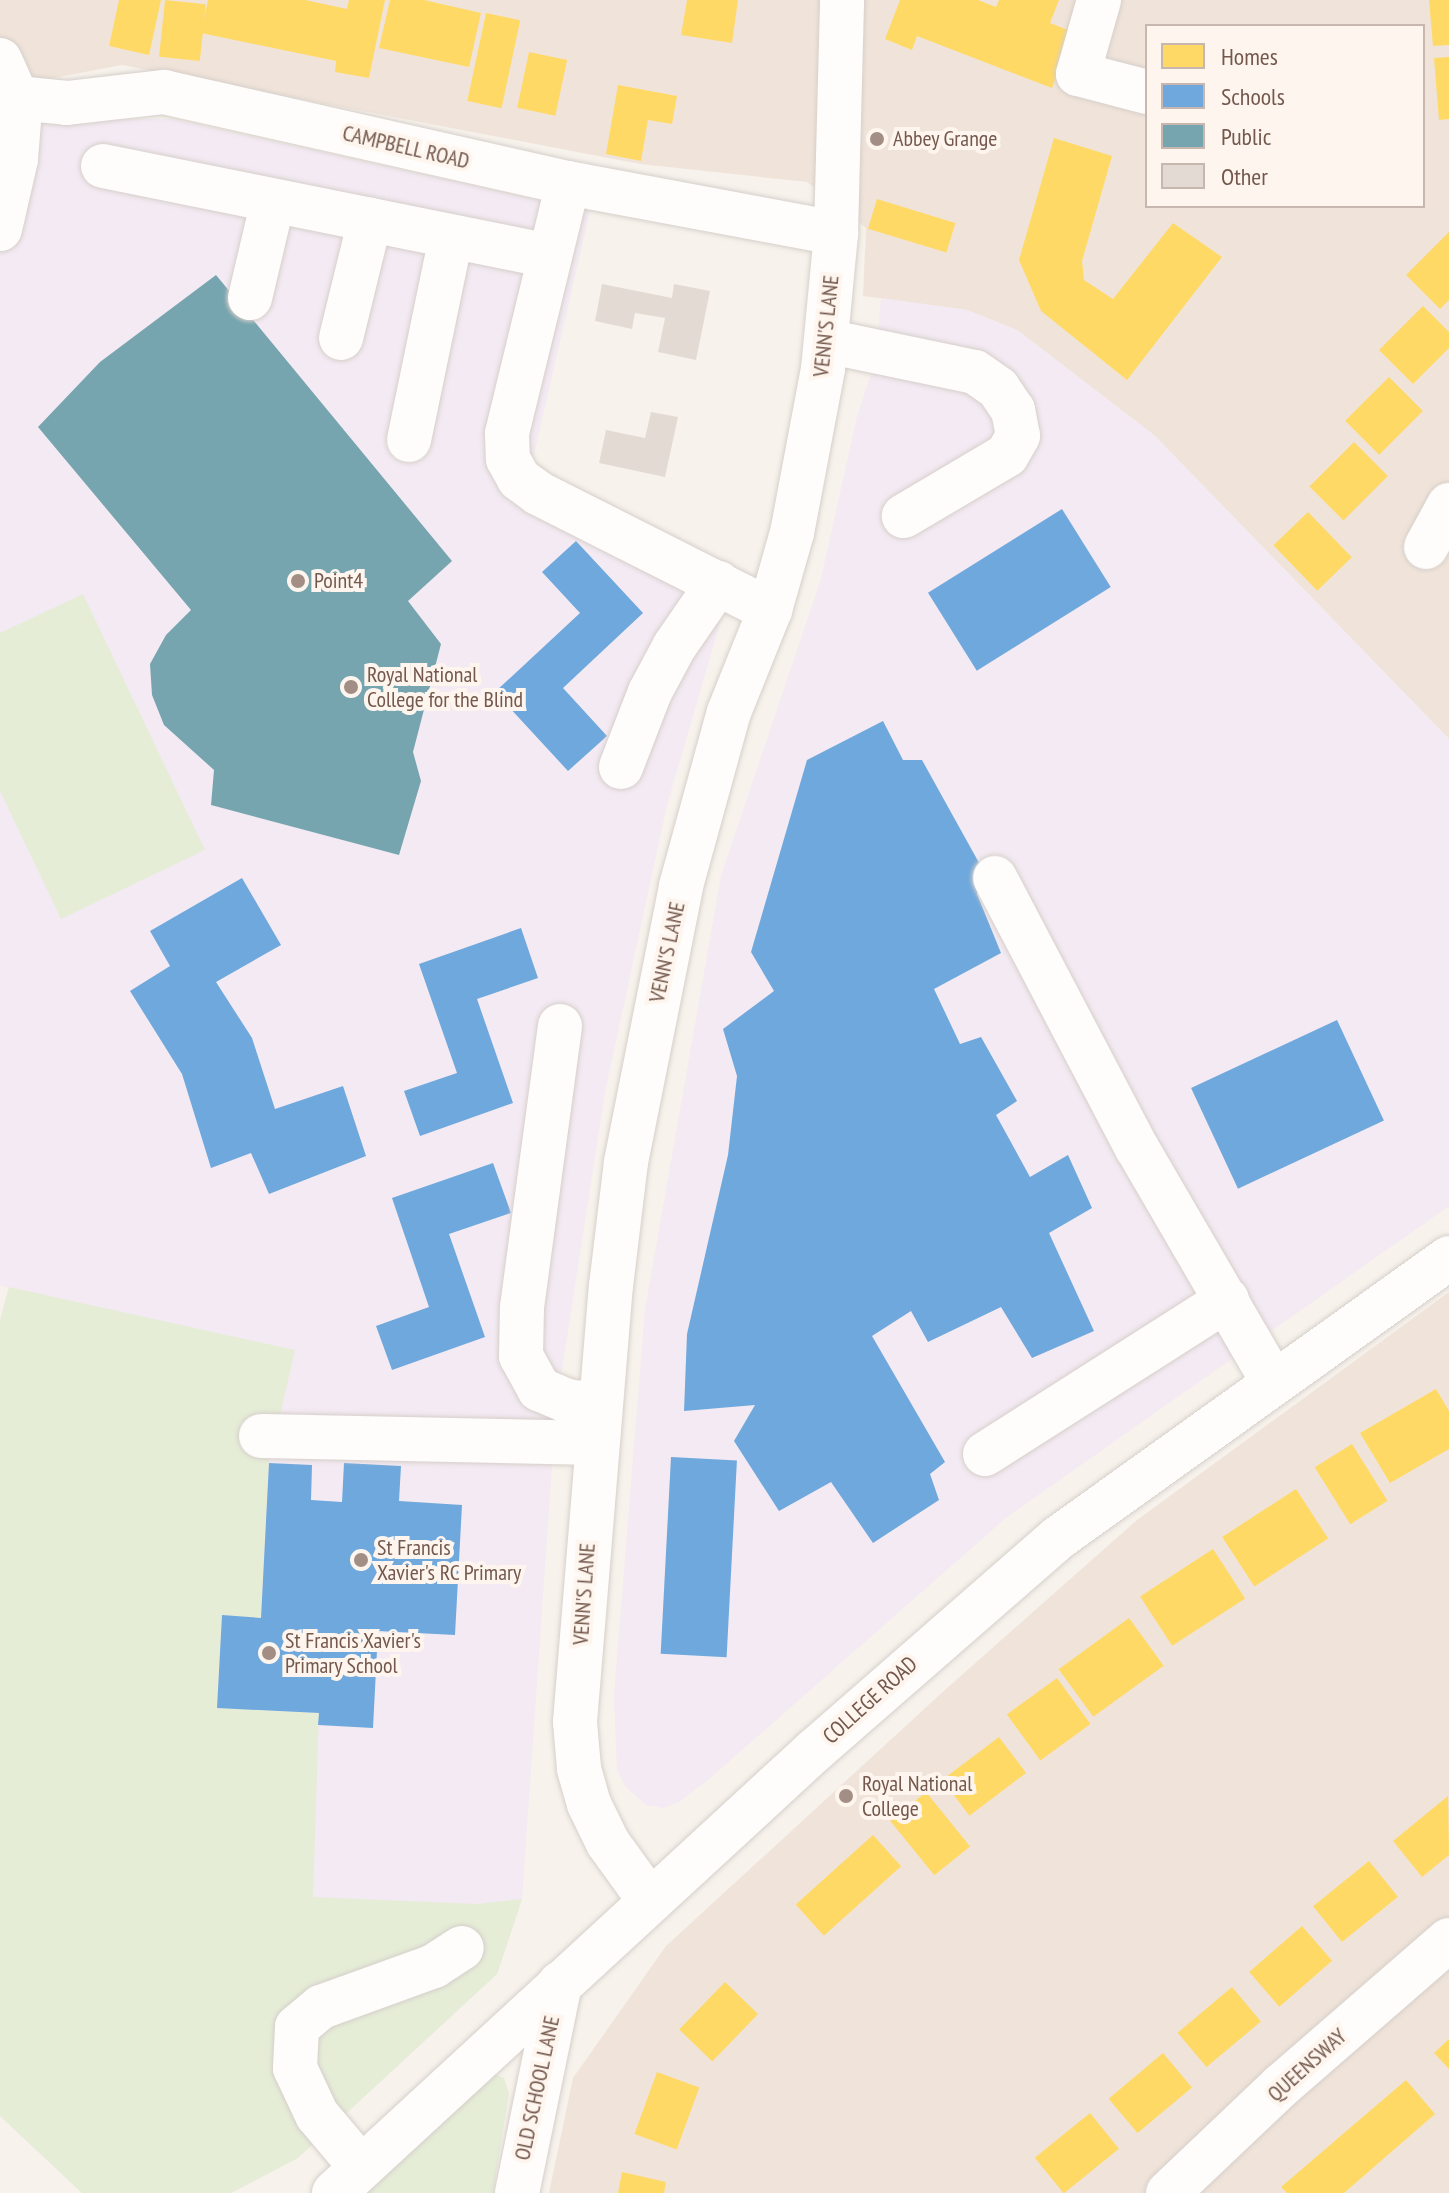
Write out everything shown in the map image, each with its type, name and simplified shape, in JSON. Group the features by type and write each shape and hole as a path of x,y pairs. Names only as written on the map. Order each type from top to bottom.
{"street":[{"name":"VENN'S LANE","path":"650,1901 608,1843 589,1804 579,1768 575,1722 598,1424 626,1162 674,916 706,788 729,712 770,610 792,533 826,341 836,233 842,0"},
{"path":"1099,0 1078,74 1145,91"},
{"name":"CAMPBELL ROAD","path":"8,79 67,103 164,92 568,183 836,233"},
{"path":"0,229 16,159 20,109 8,79"},
{"path":"103,166 549,256"},
{"path":"568,183 507,434 508,459 519,479 538,493 770,610"},
{"path":"250,298 273,201"},
{"path":"341,338 370,220"},
{"path":"409,440 451,237"},
{"path":"826,341 975,372 998,388 1013,410 1018,436 1007,455 904,516"},
{"path":"1426,547 1449,505"},
{"path":"621,767 650,692 674,647 718,583"},
{"path":"995,878 1137,1148 1274,1383"},
{"path":"560,1026 522,1308 521,1356 539,1389 567,1401 598,1424"},
{"name":"COLLEGE ROAD","path":"348,2180 931,1645 1058,1538 1449,1258"},
{"path":"985,1454 1227,1300"},
{"path":"261,1436 598,1424"},
{"name":"QUEENSWAY","path":"1168,2193 1282,2085 1449,1940"},
{"path":"348,2180 295,2068 297,2027 321,2007 434,1966 462,1948"},
{"name":"OLD SCHOOL LANE","path":"517,2193 560,1983"}],"shaded area":[{"path":"0,0 1449,0 1449,739 1154,435 1017,330 967,310 863,296 866,228 807,182 640,164 122,65 6,87 0,197"},
{"name":"Royal National College for the Blind","path":"18,119 172,119 590,211 531,468 736,568 667,805 605,1092 556,1408 522,1899 497,1974 298,2158 231,2193 82,2193 0,2116 0,1320 9,1288 0,1285 0,197"},
{"path":"881,298 967,310 1017,330 1154,435 1449,739 1449,1206 1007,1517 709,1779 679,1802 664,1808 646,1805 625,1786 617,1769 614,1695 645,1310 721,876 821,579 857,417 876,358"},
{"path":"1449,1292 1449,2193 549,2193 573,2078 666,1946 946,1689 1137,1520"}],"green space":[{"path":"83,594 205,850 61,919 0,791 0,633"},
{"name":"St Francis Xavier's Primary School","path":"9,1287 295,1350 269,1463 261,1618 222,1616 217,1707 319,1713 313,1897 477,1904 522,1899 497,1974 298,2158 231,2193 82,2193 0,2116 0,1320"},
{"path":"488,2071 504,2078 509,2093 493,2193 365,2193"}],"building: Homes":[{"path":"119,0 161,0 149,55 109,46"},
{"path":"165,0 206,4 200,61 159,57"},
{"path":"208,0 305,0 347,9 349,0 385,0 369,78 335,72 336,61 201,33"},
{"path":"390,0 424,0 481,13 469,67 379,48"},
{"path":"687,0 738,0 732,43 681,35"},
{"path":"900,0 978,0 996,7 999,0 1059,0 1050,23 1073,32 1052,88 917,36 912,50 885,39"},
{"path":"1429,0 1449,0 1449,45 1433,46"},
{"path":"486,13 520,20 502,108 467,101"},
{"path":"529,52 567,60 555,116 517,108"},
{"path":"1449,57 1449,119 1439,120 1434,58"},
{"path":"618,85 677,96 672,124 648,120 641,161 606,154"},
{"path":"1054,138 1112,156 1082,261 1084,280 1113,299 1173,223 1222,257 1127,380 1041,311 1019,260"},
{"path":"877,199 955,223 946,253 868,229"},
{"path":"1449,232 1449,300 1440,309 1406,275"},
{"path":"1423,306 1449,332 1449,348 1413,384 1379,350"},
{"path":"1389,377 1423,411 1379,455 1345,421"},
{"path":"1354,442 1388,476 1343,520 1309,487"},
{"path":"1308,512 1352,557 1317,591 1273,545"},
{"path":"1436,1389 1449,1411 1449,1449 1390,1483 1360,1433"},
{"path":"1352,1444 1388,1501 1350,1524 1315,1467"},
{"path":"1296,1489 1328,1538 1254,1586 1222,1537"},
{"path":"1213,1549 1245,1598 1172,1646 1140,1596"},
{"path":"1129,1618 1164,1666 1093,1717 1059,1669"},
{"path":"1057,1678 1091,1724 1040,1761 1007,1714"},
{"path":"999,1737 1026,1773 969,1816 942,1780"},
{"path":"926,1792 970,1846 934,1875 890,1821"},
{"path":"1448,1796 1449,1855 1422,1877 1393,1841"},
{"path":"873,1835 901,1866 824,1936 796,1905"},
{"path":"1369,1861 1398,1897 1342,1942 1313,1906"},
{"path":"1302,1926 1332,1961 1279,2007 1249,1972"},
{"path":"725,1982 758,2014 712,2061 679,2029"},
{"path":"1232,1987 1261,2021 1207,2067 1178,2033"},
{"path":"1449,2039 1449,2069 1434,2053"},
{"path":"1163,2053 1192,2087 1138,2133 1109,2099"},
{"path":"657,2072 699,2087 677,2149 634,2134"},
{"path":"1406,2080 1435,2114 1344,2193 1287,2193 1281,2187"},
{"path":"1090,2113 1119,2149 1064,2193 1035,2158"},
{"path":"622,2172 666,2182 664,2193 618,2193"}],"building: Schools":[{"path":"1062,509 1111,587 977,671 928,593"},
{"path":"576,541 643,613 563,688 607,736 568,771 495,692 580,613 542,572"},
{"path":"883,721 903,760 922,760 983,870 977,894 1001,953 934,989 960,1044 981,1037 1017,1101 996,1115 1030,1177 1068,1155 1092,1208 1049,1233 1094,1331 1032,1358 1001,1307 928,1342 911,1311 872,1336 945,1462 930,1474 939,1500 873,1543 831,1482 779,1511 734,1441 755,1405 684,1411 687,1334 728,1155 737,1076 723,1029 774,991 751,952 807,760"},
{"path":"242,878 281,945 216,982 252,1038 275,1109 343,1086 366,1156 269,1194 251,1153 211,1168 182,1074 130,991 170,966 150,931"},
{"path":"521,928 538,978 477,999 513,1103 420,1136 404,1091 457,1073 419,964"},
{"path":"1337,1020 1384,1121 1238,1189 1191,1088"},
{"path":"493,1163 511,1213 449,1234 485,1337 392,1370 376,1326 429,1307 392,1198"},
{"path":"671,1457 737,1460 727,1657 661,1654"},
{"name":"St Francis Xavier's RC Primary","path":"269,1463 312,1465 311,1500 342,1502 344,1463 401,1466 399,1501 462,1505 455,1635 378,1631 373,1728 318,1725 319,1713 217,1708 222,1615 261,1618"}],"building: Public":[{"name":"Point4","path":"216,275 452,561 408,601 441,644 413,752 421,781 399,855 211,805 214,770 164,725 152,695 150,664 166,635 191,610 38,427 100,362"}],"building: Other":[{"path":"602,284 672,298 674,284 710,291 696,360 658,352 665,318 635,313 632,329 595,321"},
{"path":"651,412 678,417 665,477 599,463 606,430 645,438"}],"place":[{"name":"Abbey Grange","path":"877,139"},
{"name":"Point4","path":"298,581"},
{"name":"Royal National College for the Blind","path":"351,687"},
{"name":"St Francis Xavier's RC Primary","path":"361,1560"},
{"name":"St Francis Xavier's Primary School","path":"269,1653"},
{"name":"Royal National College","path":"846,1796"}]}
